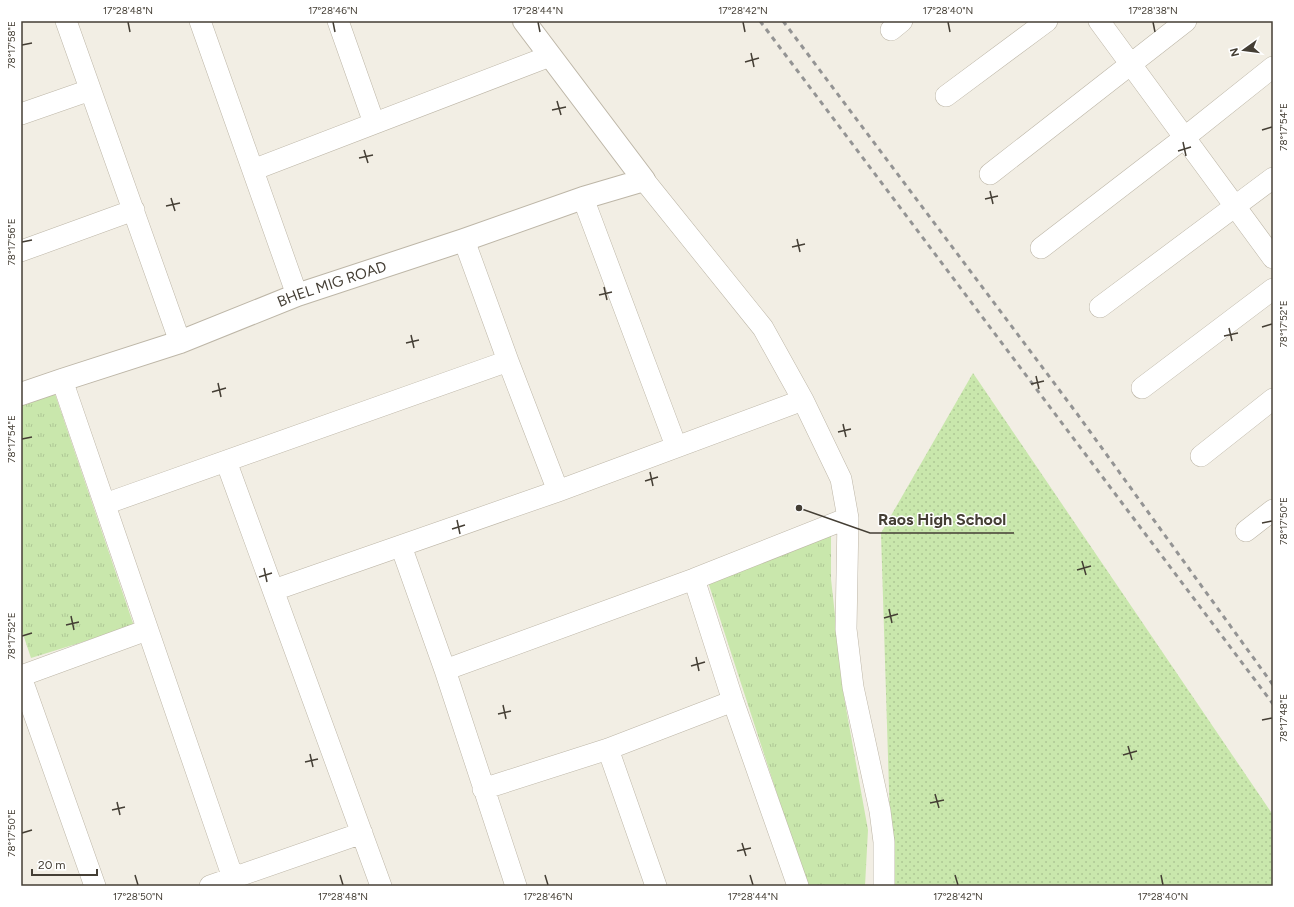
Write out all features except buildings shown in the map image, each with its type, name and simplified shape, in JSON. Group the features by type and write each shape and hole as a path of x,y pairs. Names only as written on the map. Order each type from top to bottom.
{"street":[{"path":"66,21 180,342"},
{"path":"200,21 297,295"},
{"path":"338,21 374,123"},
{"path":"524,21 644,180 763,328 803,400 841,479 848,518 846,629 853,687 880,811 884,842 884,886"},
{"path":"946,96 1047,21"},
{"path":"1099,21 1273,258"},
{"path":"990,174 1186,21"},
{"path":"253,170 550,56"},
{"path":"1041,248 1184,138 1273,67"},
{"path":"21,114 90,90"},
{"path":"1100,307 1273,178"},
{"name":"BHEL MIG ROAD","path":"21,394 180,342 297,295 464,240 583,198 644,180"},
{"path":"583,198 676,446"},
{"path":"21,250 134,210"},
{"path":"464,240 508,361 558,491"},
{"path":"1142,388 1273,288"},
{"path":"105,504 508,361"},
{"path":"62,380 233,878"},
{"path":"1201,456 1273,399"},
{"path":"274,590 558,491 803,400"},
{"path":"226,461 381,886"},
{"path":"1246,531 1273,510"},
{"path":"445,670 694,580 848,518"},
{"path":"402,546 445,670 516,886"},
{"path":"694,580 733,701 798,886"},
{"path":"95,886 21,676 147,630"},
{"path":"483,789 608,749 733,701"},
{"path":"608,749 656,886"},
{"path":"210,886 362,833"}],"green space":[{"path":"973,373 1273,815 1273,886 892,886 881,533"},
{"path":"55,394 134,626 31,658 21,628 21,405"},
{"path":"831,534 831,579 844,697 868,830 865,886 807,886 708,582"}],"railway":[{"path":"760,21 1273,704"},
{"path":"783,21 1078,415 1273,685"}],"place":[{"name":"Raos High School","path":"799,508"}]}
